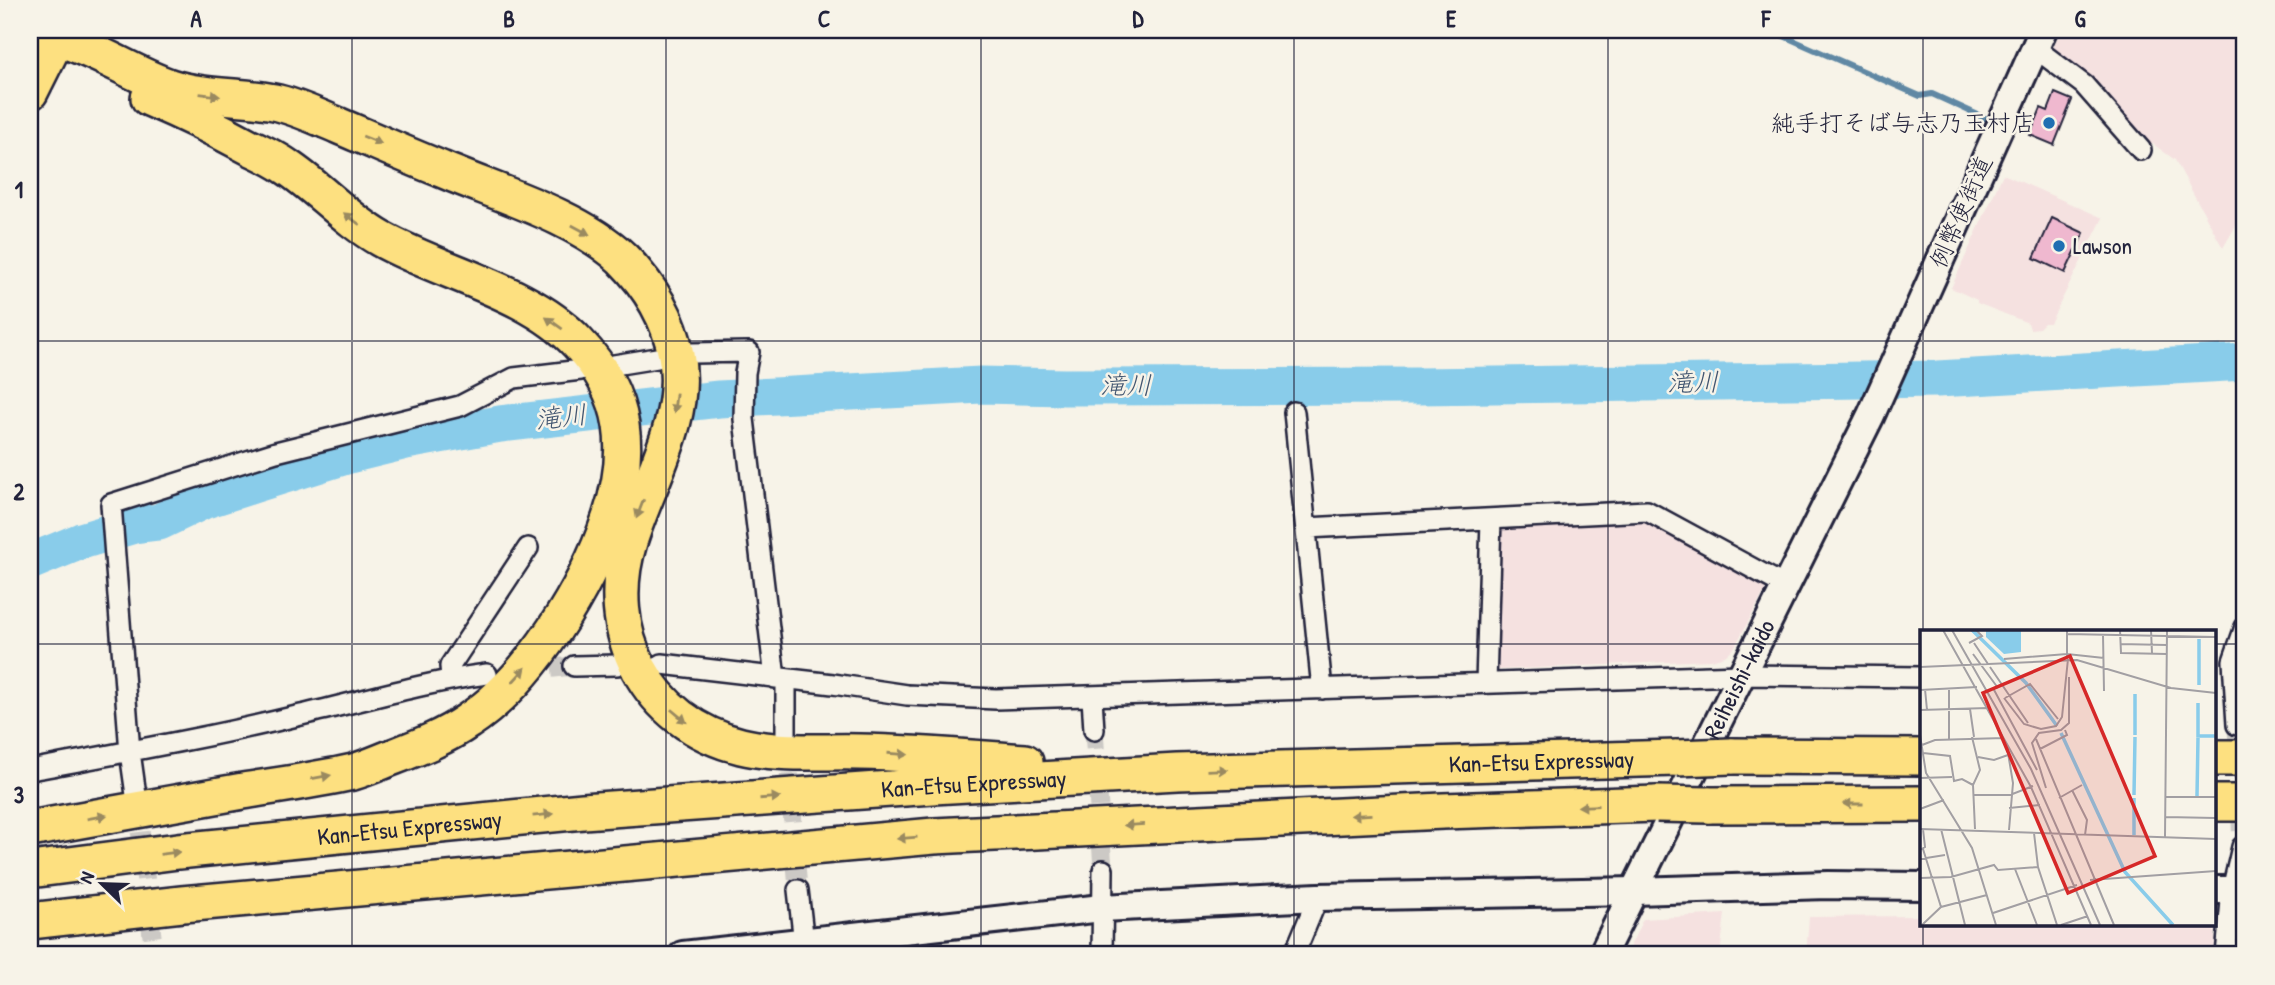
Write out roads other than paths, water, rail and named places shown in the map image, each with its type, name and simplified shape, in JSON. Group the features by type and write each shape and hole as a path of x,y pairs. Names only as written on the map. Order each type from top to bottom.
{"highway":[{"path":"30,92 45,40"},
{"path":"45,40 168,86 194,93 277,102 309,114 566,222 595,238 620,257 643,282 661,308 675,357 677,395 666,446 627,548 621,579 621,614 629,648 646,682 686,722 712,736 742,746 768,750 866,752 1177,772"},
{"path":"30,829 356,771 430,743 470,721 503,693 534,659 585,577 605,533 619,490 625,450 614,398 599,369 579,343 558,324 472,279 381,238 353,220 285,165 45,40"},
{"path":"2216,757 2241,742"},
{"name":"Kan-Etsu Expressway","path":"30,870 178,852 583,811 933,786 1177,772 1731,756 1920,757"},
{"path":"2216,803 2245,803"},
{"name":"Kan-Etsu Expressway","path":"30,921 182,904 934,836 1443,811 1657,804 1920,804"}],"street":[{"path":"2039,39 2141,149"},
{"name":"例幣使街道","path":"1876,404 2039,39"},
{"path":"136,795 130,752 111,504 276,452 460,406 514,378 675,357 749,352 745,373 744,419 781,678 786,734"},
{"name":"Reiheishi-kaido","path":"1602,955 1876,404"},
{"path":"1294,412 1322,689"},
{"path":"1306,528 1647,511 1787,587"},
{"path":"1486,684 1490,519"},
{"path":"451,678 450,666 528,548"},
{"path":"2241,742 2240,675 2234,661 2245,627"},
{"path":"662,664 907,695 996,699 1741,675 1920,677"},
{"path":"573,666 617,665"},
{"path":"30,770 130,752 301,715 451,678 488,674"},
{"path":"2216,676 2240,675"},
{"path":"1092,698 1094,730"},
{"path":"2226,955 2230,890 2242,847"},
{"path":"1102,955 1103,870"},
{"path":"682,955 1102,908 1318,897 1828,885 1920,886"},
{"path":"798,890 804,943"},
{"path":"1294,955 1318,897"}],"waterway":[{"path":"1770,30 1920,96 1932,94 1989,120 1993,113"},
{"name":"滝川","path":"30,562 81,541 134,525 159,522 203,501 349,455 406,441 500,424 719,399 981,385 1418,386 1937,379 2245,362"}],"tunnel":[{"path":"523,671 574,666"},
{"path":"2237,725 2242,847"},
{"path":"1094,730 1103,870"},
{"path":"787,745 798,890"},
{"path":"137,803 154,954"}],"place":[{"name":"純手打そば与志乃玉村店","path":"2049,123"},
{"name":"Lawson","path":"2059,246"}]}
